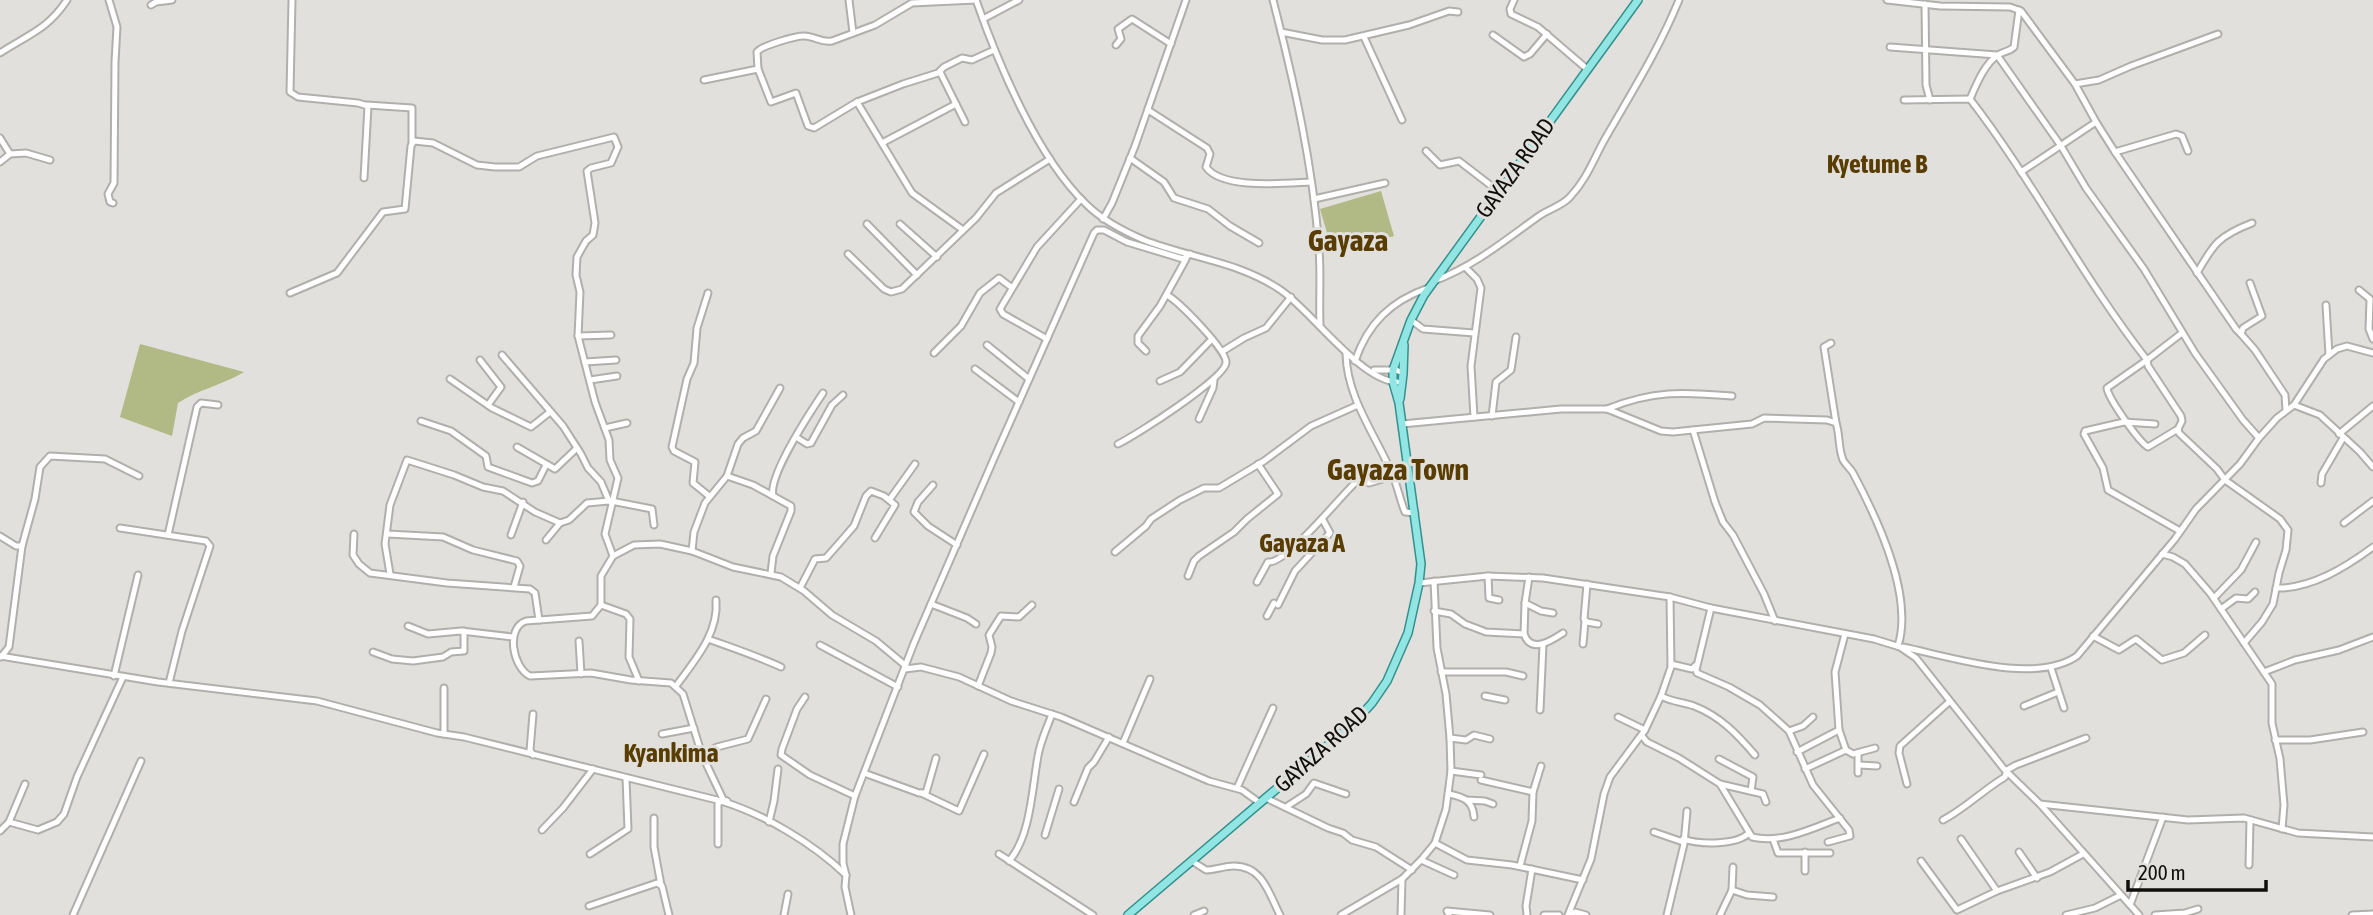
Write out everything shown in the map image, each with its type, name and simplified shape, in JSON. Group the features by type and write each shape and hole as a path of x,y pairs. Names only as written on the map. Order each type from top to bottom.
{"main road":[{"name":"GAYAZA ROAD","path":"1128,915 1354,723 1387,681 1408,633 1422,580 1399,403 1393,382 1393,370 1410,320 1428,288 1497,191 1638,0"},
{"name":"GAYAZA ROAD","path":"1399,403 1403,375 1403,342"}],"street":[{"path":"0,53 45,27 58,15 67,0"},
{"path":"108,0 117,27 114,183 108,194 108,200 113,204"},
{"path":"151,5 172,0"},
{"path":"290,293 334,275 383,212 405,209 412,143 412,108 366,105 291,94 292,0"},
{"path":"849,0 853,33"},
{"path":"993,50 972,60 962,58 944,66 940,72 857,102 814,128 810,128 798,94 771,102 758,69 758,48 802,36 826,42 874,25 905,3 976,0 993,50 1050,159 1081,199 1103,219 1144,240 1188,256"},
{"path":"983,19 1019,0"},
{"path":"1103,219 1112,204 1130,158 1186,0"},
{"path":"1273,0 1301,118 1314,199 1319,251 1320,325"},
{"path":"1514,0 1511,14 1547,34 1587,69"},
{"path":"1434,281 1466,268 1540,215 1565,202 1586,177 1657,50 1679,0"},
{"path":"1886,0 2010,7 2025,14 2075,84 2115,152 2235,329 2255,350 2285,395 2286,410"},
{"path":"1925,4 1926,85 1930,100"},
{"path":"1890,47 1997,55 2014,47 2019,10"},
{"path":"1281,32 1322,40 1364,37 1449,11 1458,12"},
{"path":"1116,45 1121,39 1118,29 1132,19 1171,44"},
{"path":"1493,35 1524,57 1530,54 1547,34"},
{"path":"2075,84 2099,80 2218,34"},
{"path":"1364,37 1402,120"},
{"path":"1970,99 1980,78 1997,55"},
{"path":"1997,55 2144,269 2228,401 2259,438"},
{"path":"704,80 758,69"},
{"path":"940,72 965,122"},
{"path":"1904,100 1970,99"},
{"path":"1970,99 2147,360 2148,366 2180,416 2182,421 2178,429 2148,447 2137,437 2107,393 2107,388 2147,360 2182,332"},
{"path":"857,102 912,193 963,230"},
{"path":"882,143 956,104"},
{"path":"364,178 368,111 366,105"},
{"path":"1148,110 1208,148 1210,154 1206,167 1210,172 1234,181 1263,184 1311,181"},
{"path":"2021,172 2096,122"},
{"path":"2115,152 2176,134 2182,136 2188,151"},
{"path":"412,143 416,140 433,143 482,166 519,167 537,156 614,137 618,148 611,163 590,168 587,172 595,223 593,235 586,241 577,257 576,275 580,292 578,336 609,440 610,460 618,478 618,486 610,502 605,536 614,556"},
{"path":"0,138 10,154"},
{"path":"1426,151 1440,164 1459,160 1497,191"},
{"path":"0,162 10,154 29,153 50,160"},
{"path":"1130,158 1164,182 1174,198 1208,209 1259,243"},
{"path":"848,254 872,280 887,291 902,289 963,230 996,192 1050,159"},
{"path":"1314,199 1385,183"},
{"path":"1047,339 1000,311 1011,287 1042,240 1081,199"},
{"path":"2197,273 2212,246 2229,232 2252,223"},
{"path":"867,224 918,275"},
{"path":"900,224 936,257"},
{"path":"850,915 843,863 844,837 855,796 931,604 1097,230 1104,230 1127,242 1241,269 1268,281 1291,297 1355,361 1367,369 1393,382 1403,375 1393,370 1367,369"},
{"path":"1146,351 1138,344 1138,336 1167,295 1188,256"},
{"path":"1466,268 1477,279 1480,288 1471,366 1474,416"},
{"path":"934,353 961,327 985,288 999,278 1011,287"},
{"path":"2241,334 2241,330 2262,316 2250,283"},
{"path":"1355,361 1367,333 1382,313 1401,299 1428,288"},
{"path":"2359,290 2370,299 2369,329 2373,340"},
{"path":"708,293 697,328 694,363 687,379 671,447 695,463 693,483 709,496"},
{"path":"1118,444 1214,380 1227,362 1223,351 1179,303 1167,295"},
{"path":"1223,351 1266,328 1291,297"},
{"path":"2326,305 2329,355"},
{"path":"1410,320 1423,329 1474,333"},
{"path":"578,336 611,335"},
{"path":"1492,415 1496,382 1511,370 1516,337"},
{"path":"1160,381 1180,372 1211,340"},
{"path":"1831,344 1824,347 1825,360 1843,460 1852,472 1892,559 1903,630 1899,647"},
{"path":"987,345 1029,379"},
{"path":"1422,580 1488,576 1587,584 1670,597 1711,608 2015,669 2051,668 2077,656 2129,596 2196,509 2250,453 2259,438 2294,405 2316,369 2329,355 2347,346 2372,351"},
{"path":"1346,354 1347,375 1358,405 1393,476 1405,512 1415,513"},
{"path":"502,355 578,448 588,468 601,482 610,502"},
{"path":"480,360 501,387 488,405"},
{"path":"585,362 616,360"},
{"path":"975,369 1019,402"},
{"path":"590,380 617,376"},
{"path":"450,379 488,405 530,427 550,412"},
{"path":"1199,419 1214,380"},
{"path":"692,551 696,523 709,496 727,476 738,444 756,431 780,388"},
{"path":"1402,424 1561,409 1607,409 1654,393 1684,391 1732,396"},
{"path":"773,496 771,490 775,478 823,393"},
{"path":"796,437 807,444 811,443 832,405 843,394"},
{"path":"168,535 197,407 201,403 218,404"},
{"path":"1115,552 1151,519 1174,504 1201,489 1219,488 1311,426 1358,405"},
{"path":"2294,405 2320,415 2373,467"},
{"path":"2321,483 2322,474 2341,436 2373,406"},
{"path":"1607,409 1661,431 1752,424 1764,418 1827,420 1836,423"},
{"path":"421,421 451,431 486,456 488,467 531,484 538,481 547,465"},
{"path":"2155,424 2129,422 2090,428 2084,433 2103,468 2106,488 2180,531"},
{"path":"604,428 627,423"},
{"path":"2178,429 2225,480 2280,519 2288,530 2273,604 2244,643"},
{"path":"1693,430 1714,502 1764,594 1775,621"},
{"path":"517,447 547,465 558,468 578,448"},
{"path":"0,657 9,647 22,546 35,499 40,467 50,456 105,459 139,476"},
{"path":"390,574 385,544 392,500 407,460 483,487 503,491 559,523 566,522 590,502 610,502 652,509 653,525"},
{"path":"890,499 915,464"},
{"path":"1188,576 1199,556 1234,532 1278,495 1258,464"},
{"path":"727,476 753,485 789,503 791,509 773,556 771,573"},
{"path":"1256,582 1268,562 1274,563 1285,556 1323,520 1334,503 1359,480 1369,483 1393,476"},
{"path":"933,485 918,502 914,512 928,526 957,545"},
{"path":"800,588 814,560 827,556 854,526 870,491 880,493 895,504 875,538"},
{"path":"2344,523 2373,500"},
{"path":"511,536 523,502"},
{"path":"1267,616 1295,571 1330,533 1323,520"},
{"path":"546,540 559,523"},
{"path":"120,528 206,541 211,549 186,618 169,683"},
{"path":"354,534 353,555 370,573 534,591 539,620"},
{"path":"388,534 443,537 473,550 516,561 520,568 514,587"},
{"path":"0,536 16,546 22,546"},
{"path":"2214,598 2241,570 2256,542"},
{"path":"722,800 702,755 683,694 676,686 663,682 581,674 527,675 519,665 513,637 521,622 590,617 601,605 601,576 614,556 626,548 643,543 692,551 733,567 781,577 800,588 832,615 876,641 906,668 931,668 978,685 1011,701 1109,737 1209,781 1237,788 1263,801 1286,807 1363,844 1376,847 1412,870"},
{"path":"2276,588 2300,587 2313,582 2373,547"},
{"path":"2162,554 2185,564 2214,598 2272,686 2272,723 2281,762 2284,805 2282,830"},
{"path":"114,676 138,575"},
{"path":"1488,576 1489,598 1499,600"},
{"path":"1529,578 1524,634 1528,642 1543,645 1563,633"},
{"path":"1341,915 1402,879 1436,843 1449,794 1451,771 1450,738 1434,611 1434,581"},
{"path":"1583,644 1587,584"},
{"path":"2221,609 2236,598 2248,599 2256,592"},
{"path":"1586,915 1575,912 1569,915 1591,859 1604,794 1611,777 1644,733 1661,696 1671,664 1670,597"},
{"path":"676,686 708,639 716,618 716,600"},
{"path":"1525,603 1541,611 1553,613"},
{"path":"931,604 976,624"},
{"path":"601,605 629,617 629,657 639,681"},
{"path":"978,685 991,653 989,635 1001,617 1018,617 1032,605"},
{"path":"1711,608 1695,666 1697,673 1760,705 1789,731 1813,785 1849,830 1850,836 1828,842"},
{"path":"1434,611 1451,614 1465,624 1486,632 1524,634"},
{"path":"1585,621 1598,624"},
{"path":"408,626 428,634 464,631 513,637"},
{"path":"373,652 407,661 443,657 451,652 464,651 464,631"},
{"path":"1845,634 1835,671 1839,730 1846,750 1851,754 1875,748"},
{"path":"2093,636 2119,650 2136,639 2162,660 2184,653 2204,635"},
{"path":"2264,672 2373,637"},
{"path":"708,639 730,650 744,651 781,667"},
{"path":"579,641 581,674"},
{"path":"820,645 898,687"},
{"path":"1540,710 1543,645"},
{"path":"1899,647 1916,658 1949,702 2007,770 2139,915"},
{"path":"0,657 114,676 317,701 722,800 769,822 823,855 846,875"},
{"path":"1671,664 1692,668 1695,666"},
{"path":"2051,668 2064,708"},
{"path":"1441,672 1506,672 1523,676"},
{"path":"9,822 37,830 57,822 64,814 77,777 123,677"},
{"path":"1123,743 1150,679"},
{"path":"444,688 444,734"},
{"path":"2024,706 2058,692"},
{"path":"805,696 797,709 781,755 810,775 855,796"},
{"path":"1485,696 1505,700"},
{"path":"1661,696 1692,705 1718,718 1730,726 1755,754"},
{"path":"702,755 717,747 748,739 766,699"},
{"path":"1907,784 1899,753 1900,746 1949,702"},
{"path":"1237,788 1273,708"},
{"path":"533,714 530,750 533,755"},
{"path":"1009,861 1019,849 1034,786 1038,753 1052,714"},
{"path":"1618,717 1644,733 1647,742 1720,784 1752,837 1773,839 1807,831 1840,818"},
{"path":"1789,731 1803,726 1812,717"},
{"path":"662,734 694,728"},
{"path":"1797,752 1839,730"},
{"path":"2275,740 2310,740 2363,732"},
{"path":"1450,738 1466,740 1474,735 1490,739"},
{"path":"1074,802 1088,768 1109,737"},
{"path":"1943,820 1965,808 1985,789 2005,777 2007,770 2025,760 2087,738"},
{"path":"1805,769 1846,750"},
{"path":"1858,753 1858,773"},
{"path":"864,774 921,793 959,811 984,754"},
{"path":"921,793 926,793 936,758"},
{"path":"1719,759 1753,777 1751,791"},
{"path":"73,915 141,761"},
{"path":"1859,765 1877,766"},
{"path":"1520,866 1532,821 1533,792 1541,766"},
{"path":"542,830 593,769"},
{"path":"769,822 778,769"},
{"path":"1451,771 1533,792"},
{"path":"590,854 628,829 626,778"},
{"path":"1286,807 1306,794 1314,783 1346,794"},
{"path":"0,831 9,822 25,784"},
{"path":"1720,784 1763,794 1766,802"},
{"path":"1045,835 1059,789"},
{"path":"1449,794 1493,804"},
{"path":"718,844 718,804 722,800"},
{"path":"1467,800 1472,806 1474,817"},
{"path":"2040,804 2188,820 2235,818 2282,830 2319,835 2373,837"},
{"path":"1667,915 1687,811"},
{"path":"2130,905 2163,817"},
{"path":"654,818 654,847 669,915"},
{"path":"2249,865 2250,820"},
{"path":"1654,832 1699,842 1728,841 1745,837 1749,833"},
{"path":"1773,839 1778,853 1830,853"},
{"path":"1961,839 1997,891"},
{"path":"1436,843 1467,860 1520,866 1583,880"},
{"path":"1805,852 1805,871"},
{"path":"2020,852 2037,878"},
{"path":"999,854 1093,915"},
{"path":"1921,861 1954,909 1960,910 1997,891 2037,878 2083,854"},
{"path":"1422,860 1432,867 1454,874"},
{"path":"1192,861 1206,870 1232,866 1251,870 1266,884 1280,915"},
{"path":"1720,915 1732,890 1733,867"},
{"path":"1527,915 1532,869"},
{"path":"1401,915 1402,879"},
{"path":"589,906 655,883 661,885"},
{"path":"1732,890 1747,895 1773,897"},
{"path":"784,915 788,894"},
{"path":"2066,915 2100,906 2121,895"},
{"path":"2155,915 2185,913 2198,909"},
{"path":"1194,915 1204,911"},
{"path":"1448,915 1447,911 1490,915"},
{"path":"2352,915 2373,914"},
{"path":"1544,915 1559,915"}],"green space":[{"path":"1381,191 1394,236 1333,253 1320,209"},
{"path":"140,344 244,372 178,403 172,436 120,417"}],"district":[{"name":"Kyetume B","path":"1877,164"},
{"name":"Gayaza","path":"1348,240"},
{"name":"Gayaza Town","path":"1398,469"},
{"name":"Gayaza A","path":"1302,543"},
{"name":"Kyankima","path":"671,753"}]}
